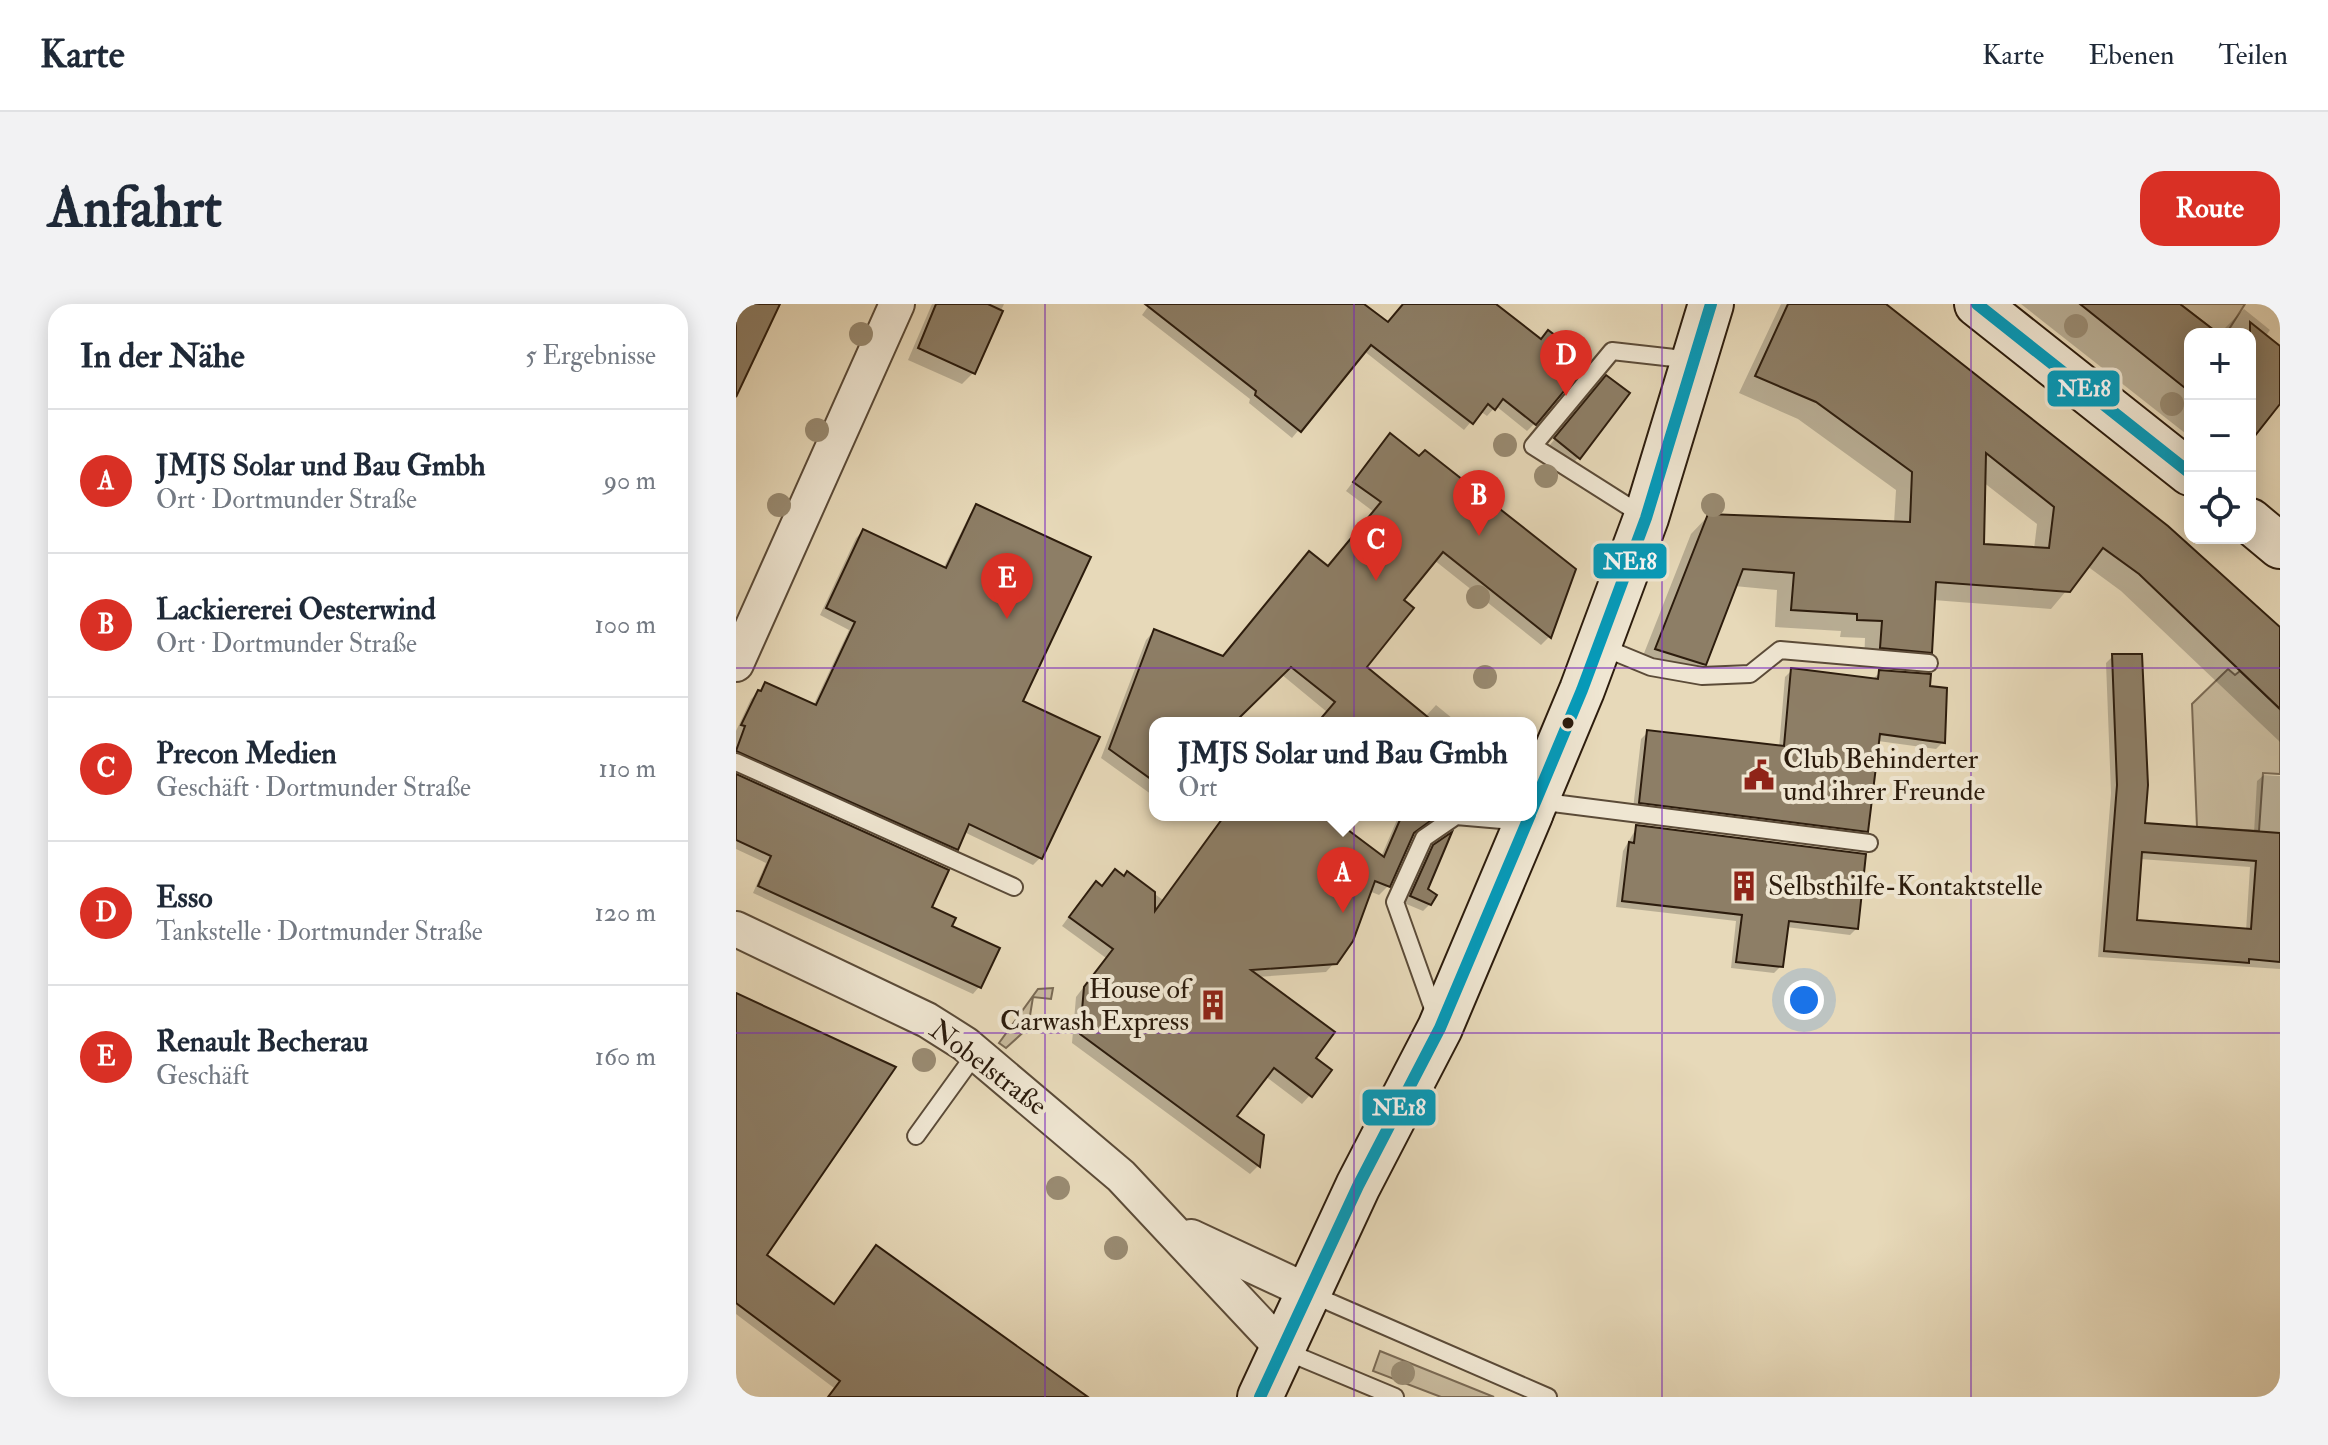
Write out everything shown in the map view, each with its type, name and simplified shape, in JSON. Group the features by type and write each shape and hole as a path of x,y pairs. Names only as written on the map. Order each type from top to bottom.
{"main road":[{"path":"1537,797 1599,646 1646,518 1711,304"},
{"path":"1977,304 2189,472"},
{"path":"2256,526 2280,546"},
{"path":"1260,1397 1358,1186 1440,1028 1527,821"}],"street":[{"path":"736,664 897,304"},
{"name":"Nobelstraße","path":"736,929 927,1020 976,1053 1121,1176 1284,1350"},
{"name":"Nobelstraße","path":"1169,1227 1309,1292"}],"lane":[{"path":"1646,518 1533,446 1612,351 1693,360"},
{"path":"1599,646 1651,667 1702,676 1750,674 1780,650 1929,663"},
{"path":"736,762 1014,887"},
{"path":"1537,813 1869,843"},
{"path":"1440,1028 1395,902 1424,838 1449,821"},
{"path":"916,1136 976,1053"},
{"path":"1309,1292 1548,1397"},
{"path":"1284,1350 1395,1397"}],"shaded area":[{"path":"2180,304 2245,304 2230,328 2211,328"},
{"path":"2228,669 2235,675 2240,671 2280,709 2280,774 2263,773 2259,831 2197,827 2192,704"},
{"path":"1053,988 1051,999 1033,997 1028,1028 1006,1048 999,1043 1038,989"},
{"path":"1380,1351 1494,1397 1441,1397 1373,1371"}],"building":[{"path":"736,304 780,304 736,397"},
{"path":"936,304 988,304 1003,311 975,374 918,348"},
{"path":"1145,304 1364,304 1388,322 1403,304 1496,304 1541,339 1548,330 1589,361 1536,425 1503,399 1495,410 1488,404 1473,424 1371,345 1301,432 1255,395 1256,391"},
{"path":"1788,304 1886,304 2168,526 2184,544 2188,544 2280,627 2280,709 2139,574 2103,548 2070,592 1936,582 1932,653 1880,648 1882,621 1857,620 1857,614 1791,610 1794,573 1743,569 1706,665 1655,649 1708,514 1910,522 1912,472 1816,402 1755,376","holes":["1986,453 2054,507 2049,548 1984,544"]},
{"path":"2080,304 2180,304 2211,328 2184,328 2184,387"},
{"path":"2250,322 2280,346 2280,404 2256,434 2256,328 2250,328"},
{"path":"1606,375 1630,393 1580,459 1554,438"},
{"path":"1390,433 1419,456 1425,450 1576,569 1551,638 1443,552 1404,600 1414,608 1367,667 1428,717 1322,717 1335,702 1291,667 1240,717 1149,717 1149,778 1109,749 1154,629 1223,656 1309,551 1328,566 1381,502 1353,482"},
{"path":"976,504 1091,557 1023,701 1100,737 1042,859 969,824 958,850 736,751 745,726 741,725 765,682 816,705 855,622 826,608 863,529 946,568"},
{"path":"2112,654 2142,654 2148,785 2145,823 2280,833 2280,962 2249,959 2249,963 2104,951 2117,785","holes":["2142,852 2256,861 2251,929 2137,920"]},
{"path":"1791,668 1878,679 1879,670 1931,674 1930,686 1947,688 1945,743 1880,734 1868,832 1639,803 1647,730 1784,746"},
{"path":"736,774 949,870 932,907 956,918 952,926 1000,948 981,988 758,886 771,856 736,840"},
{"path":"1221,821 1336,821 1384,857 1399,821 1430,821 1414,833 1390,887 1375,881 1353,941 1337,964 1251,970 1335,1032 1316,1058 1332,1070 1312,1097 1274,1068 1237,1116 1264,1135 1260,1167 1080,1034 1084,987 1113,949 1069,917 1096,881 1102,886 1115,869 1124,876 1127,871 1155,892 1155,911"},
{"name":"Selbsthilfe-Kontaktstelle","path":"1636,825 1866,854 1858,929 1789,921 1783,967 1736,962 1742,915 1622,901 1629,842 1634,843"},
{"path":"1452,832 1428,889 1437,895 1431,905 1410,896 1433,845"},
{"path":"736,993 896,1067 767,1255 834,1304 876,1245 1088,1397 828,1397 840,1381 736,1303"}],"transit line":[{"name":"NE18","path":"1537,798 1582,690 1646,518 1711,304"},
{"name":"NE18","path":"1977,304 2189,472"},
{"name":"NE18","path":"1260,1397 1358,1186 1440,1028 1527,821"}],"place":[{"name":"Esso","path":"1566,396"},
{"name":"Lackiererei Oesterwind","path":"1479,536"},
{"name":"Precon Medien","path":"1376,581"},
{"name":"Renault Becherau","path":"1007,619"},
{"name":"Club Behinderter und ihrer Freunde","path":"1759,775"},
{"name":"Selbsthilfe-Kontaktstelle","path":"1744,886"},
{"name":"JMJS Solar und Bau Gmbh","path":"1343,913"},
{"name":"House of Carwash Express","path":"1213,1005"}]}
